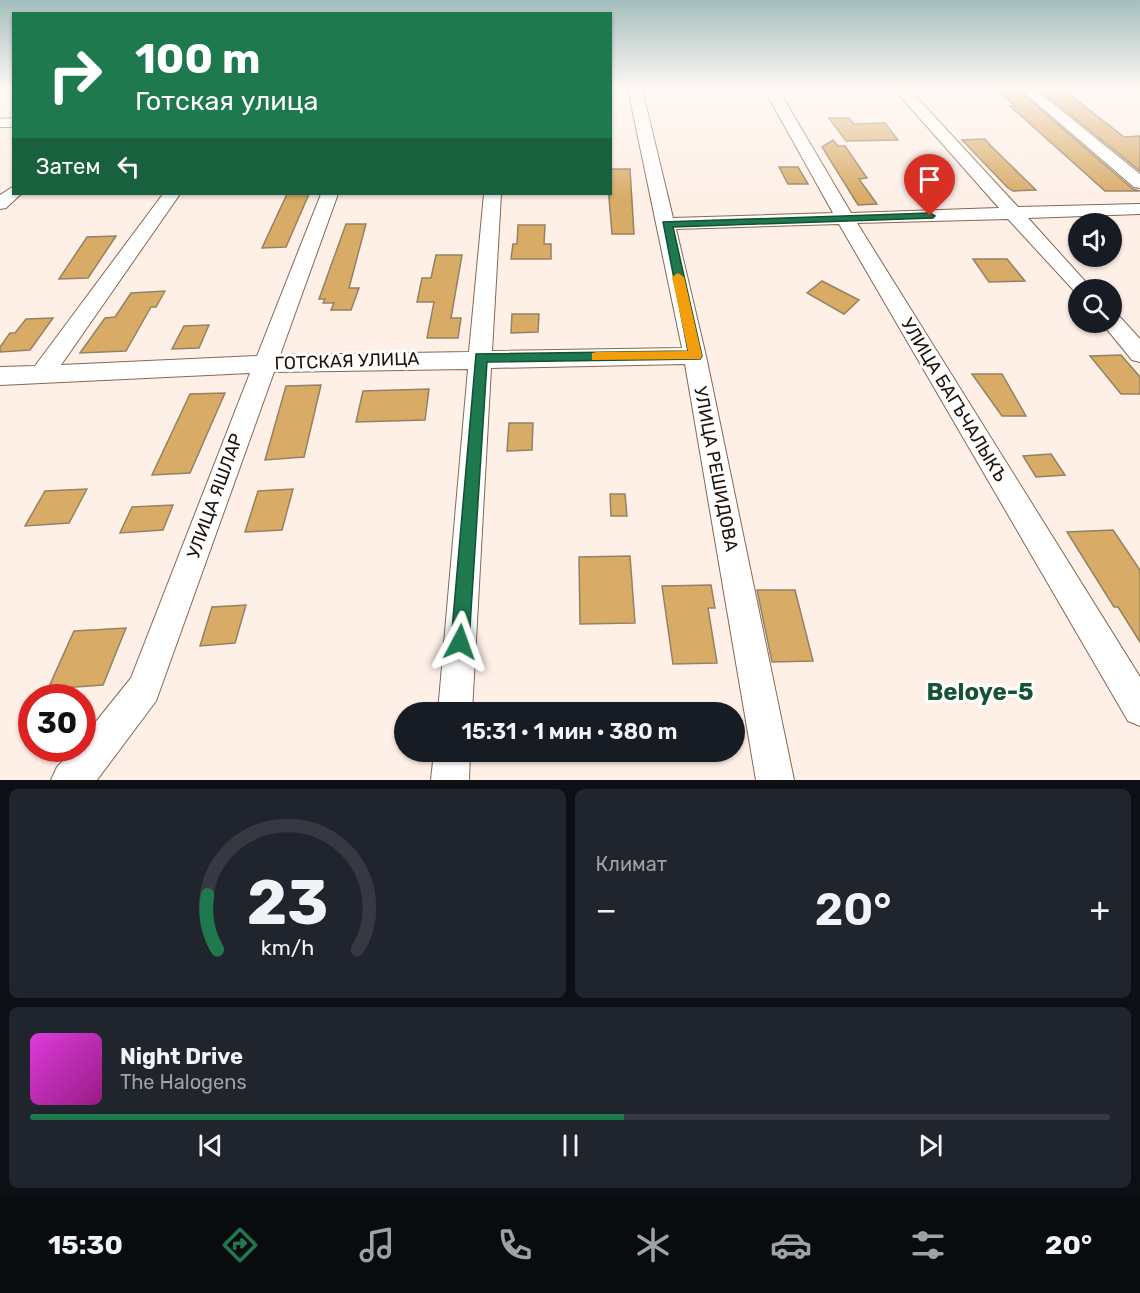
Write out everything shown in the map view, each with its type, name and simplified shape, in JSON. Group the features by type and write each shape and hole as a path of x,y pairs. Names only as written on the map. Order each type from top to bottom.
{"street":[{"name":"УЛИЦА РЕШИДОВА","path":"644,125 695,356 775,780"},
{"name":"УЛИЦА БАГЪЧАЛЫКЪ","path":"792,125 845,218 1140,709"},
{"path":"934,125 1073,279"},
{"path":"1071,125 1140,183"},
{"path":"0,204 12,193"},
{"path":"42,374 170,195"},
{"name":"УЛИЦА ЯШЛАР","path":"70,780 79,773 144,689 263,364 329,195"},
{"path":"456,702 492,195"},
{"path":"667,224 1140,209"},
{"path":"1122,333 1140,354"},
{"name":"ГОТСКАЯ УЛИЦА","path":"0,376 263,364 481,358 695,356"},
{"path":"450,780 451,762"}],"building":[{"path":"834,125 887,125 898,140 846,141"},
{"path":"1032,125 1059,125 1133,189 1140,191 1105,191"},
{"path":"1084,125 1109,125 1124,137 1140,136 1140,171"},
{"path":"985,139 1036,190 1013,191 1007,187 962,140"},
{"path":"833,140 838,146 845,146 867,178 859,179 877,204 858,205 822,147"},
{"path":"779,167 798,167 808,184 788,184"},
{"path":"612,169 630,169 634,234 612,234 609,195 612,195"},
{"path":"287,195 309,195 286,247 262,248"},
{"path":"346,224 366,224 349,288 359,288 351,310 331,310 334,303 323,303 325,299 319,299"},
{"path":"518,225 545,225 544,244 551,244 551,259 511,259 513,244 517,244"},
{"path":"116,236 88,278 59,279 87,237"},
{"path":"436,255 462,255 451,318 461,318 458,338 427,338 434,302 417,302 422,278 431,278"},
{"path":"973,259 1007,259 1025,281 989,282"},
{"path":"822,281 859,300 844,314 807,293"},
{"path":"165,291 156,307 151,307 126,351 80,353 105,318 115,317 131,293"},
{"path":"512,314 539,314 538,332 511,333"},
{"path":"53,318 30,350 0,352 0,347 10,333 15,333 26,319"},
{"path":"209,325 199,348 172,349 184,326"},
{"path":"1121,355 1140,377 1140,394 1121,394 1090,356"},
{"path":"972,374 1002,374 1026,416 1002,416"},
{"path":"321,385 304,457 265,460 286,386"},
{"path":"429,389 425,420 356,422 363,391"},
{"path":"225,393 190,473 152,475 190,394"},
{"path":"509,423 533,423 532,450 507,451"},
{"path":"1051,454 1065,475 1036,477 1023,456"},
{"path":"87,489 69,523 25,526 45,491"},
{"path":"293,489 282,530 245,532 258,491"},
{"path":"610,494 625,494 627,516 611,516"},
{"path":"173,505 163,530 120,533 132,507"},
{"path":"1113,530 1140,570 1140,642 1118,607 1114,607 1067,532"},
{"path":"630,556 635,623 580,624 579,557"},
{"path":"711,585 715,608 708,608 717,663 673,664 662,586"},
{"path":"757,590 795,590 813,661 772,662"},
{"path":"246,605 235,643 200,646 212,607"},
{"path":"126,628 103,685 50,684 74,631"}],"slow traffic":[{"path":"597,357 695,356 678,277"}],"district":[{"name":"Beloye-5","path":"980,692"}],"route":[{"path":"460,642 481,358 695,356 667,224 930,216"}]}
